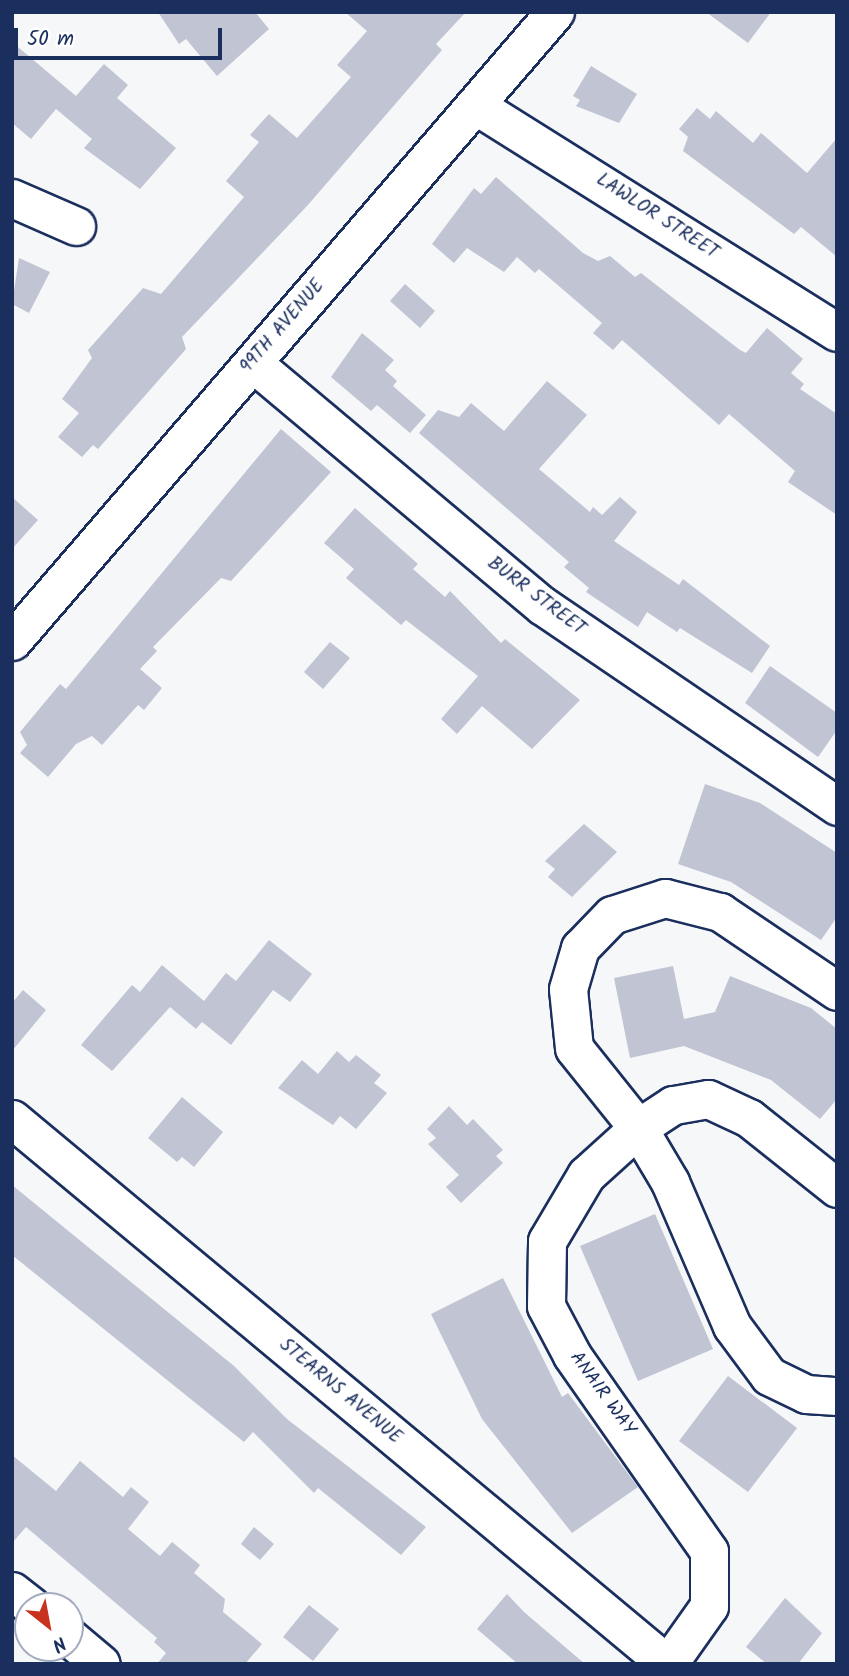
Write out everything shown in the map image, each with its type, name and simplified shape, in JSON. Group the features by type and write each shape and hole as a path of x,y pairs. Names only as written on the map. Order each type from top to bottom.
{"street":[{"name":"99TH AVENUE","path":"12,641 555,12"},
{"name":"LAWLOR STREET","path":"475,105 837,332"},
{"path":"12,198 76,226"},
{"name":"BURR STREET","path":"253,363 543,606 837,806"},
{"path":"837,991 720,912 664,898 612,915 580,948 571,979 574,1048 638,1128 670,1182 732,1326 769,1376 806,1394 837,1396"},
{"name":"ANAIR WAY","path":"667,1664 709,1606 709,1551 572,1355 546,1306 547,1241 586,1175 638,1128 673,1105 708,1099 749,1118 837,1188"},
{"name":"STEARNS AVENUE","path":"12,1119 667,1664"},
{"path":"84,1650 101,1664"}],"building":[{"path":"158,12 255,12 269,29 217,76 186,39 179,44"},
{"path":"345,12 466,12 436,44 442,50 307,206 182,337 186,349 98,449 93,445 82,457 58,437 79,413 62,399 92,358 88,350 143,288 161,294 244,197 226,181 259,142 250,135 269,114 297,138 351,77 337,65 367,31"},
{"path":"706,12 771,12 748,43"},
{"path":"12,42 76,96 104,64 128,85 117,98 176,148 140,189 84,148 92,139 56,109 31,139 12,123"},
{"path":"591,66 637,94 619,123 576,106 580,100 573,96"},
{"path":"697,108 710,119 716,111 753,143 761,133 807,173 837,138 837,257 801,227 794,234 683,151 688,137 679,129"},
{"path":"496,177 583,253 598,261 610,256 635,277 641,273 740,350 746,353 767,328 803,359 791,373 804,384 800,389 837,414 837,515 788,482 795,471 729,414 719,425 622,340 613,350 593,333 602,323 539,269 535,273 517,257 504,272 467,248 454,263 432,244 474,188 481,194"},
{"path":"19,258 50,272 29,313 12,304"},
{"path":"405,284 435,311 420,328 390,301"},
{"path":"362,333 394,360 385,370 397,381 393,386 426,415 410,433 377,405 371,411 331,377"},
{"path":"547,381 587,415 539,469 590,512 593,507 602,515 620,497 637,512 614,541 679,585 683,579 770,646 752,673 680,628 677,632 647,612 638,627 586,592 589,588 564,567 569,562 419,433 438,410 459,417 471,403 504,431"},
{"path":"281,429 331,472 231,581 221,578 153,647 157,651 140,669 162,688 144,710 138,705 102,745 92,736 76,744 48,777 20,753 27,745 20,732 60,684 66,689"},
{"path":"12,497 38,520 12,549"},
{"path":"355,508 418,564 413,569 445,597 450,591 501,643 505,639 580,700 532,749 482,706 457,734 441,719 478,676 406,620 401,625 346,578 354,569 324,543"},
{"path":"330,642 350,658 323,689 304,672"},
{"path":"770,666 837,713 837,730 818,757 745,703"},
{"path":"705,784 760,803 837,853 837,917 821,940 731,882 678,864"},
{"path":"584,824 617,852 572,897 548,877 555,869 545,861"},
{"path":"269,940 312,974 290,1002 273,990 231,1045 202,1022 196,1029 170,1007 112,1071 81,1045 132,985 140,992 162,965 204,1001 226,973 236,981"},
{"path":"673,966 684,1019 715,1012 730,976 811,1008 837,1029 837,1099 820,1119 771,1080 684,1046 630,1058 614,978"},
{"path":"23,990 46,1010 12,1051 12,1003"},
{"path":"337,1051 349,1062 356,1055 381,1075 374,1083 387,1093 356,1129 340,1116 333,1125 278,1088 302,1060 318,1074"},
{"path":"182,1097 223,1132 194,1167 182,1157 177,1162 148,1138"},
{"path":"449,1106 467,1125 473,1119 503,1150 496,1156 503,1163 461,1203 446,1187 459,1175 428,1144 436,1138 427,1129"},
{"path":"12,1185 234,1366 287,1419 426,1527 401,1555 318,1488 314,1493 253,1432 244,1442 12,1255"},
{"path":"655,1214 713,1349 638,1381 580,1246"},
{"path":"503,1278 562,1397 568,1393 638,1487 572,1533 482,1419 431,1314"},
{"path":"728,1376 797,1428 748,1492 679,1441"},
{"path":"12,1455 56,1491 80,1461 123,1497 131,1487 149,1502 128,1529 160,1556 172,1542 200,1565 194,1573 225,1599 223,1612 262,1644 245,1664 157,1664 166,1653 154,1642 157,1638 26,1527 12,1543"},
{"path":"254,1527 274,1544 260,1560 241,1544"},
{"path":"507,1594 585,1664 518,1664 477,1629"},
{"path":"785,1598 822,1633 798,1664 767,1664 746,1647"},
{"path":"309,1605 339,1629 313,1661 283,1637"}]}
